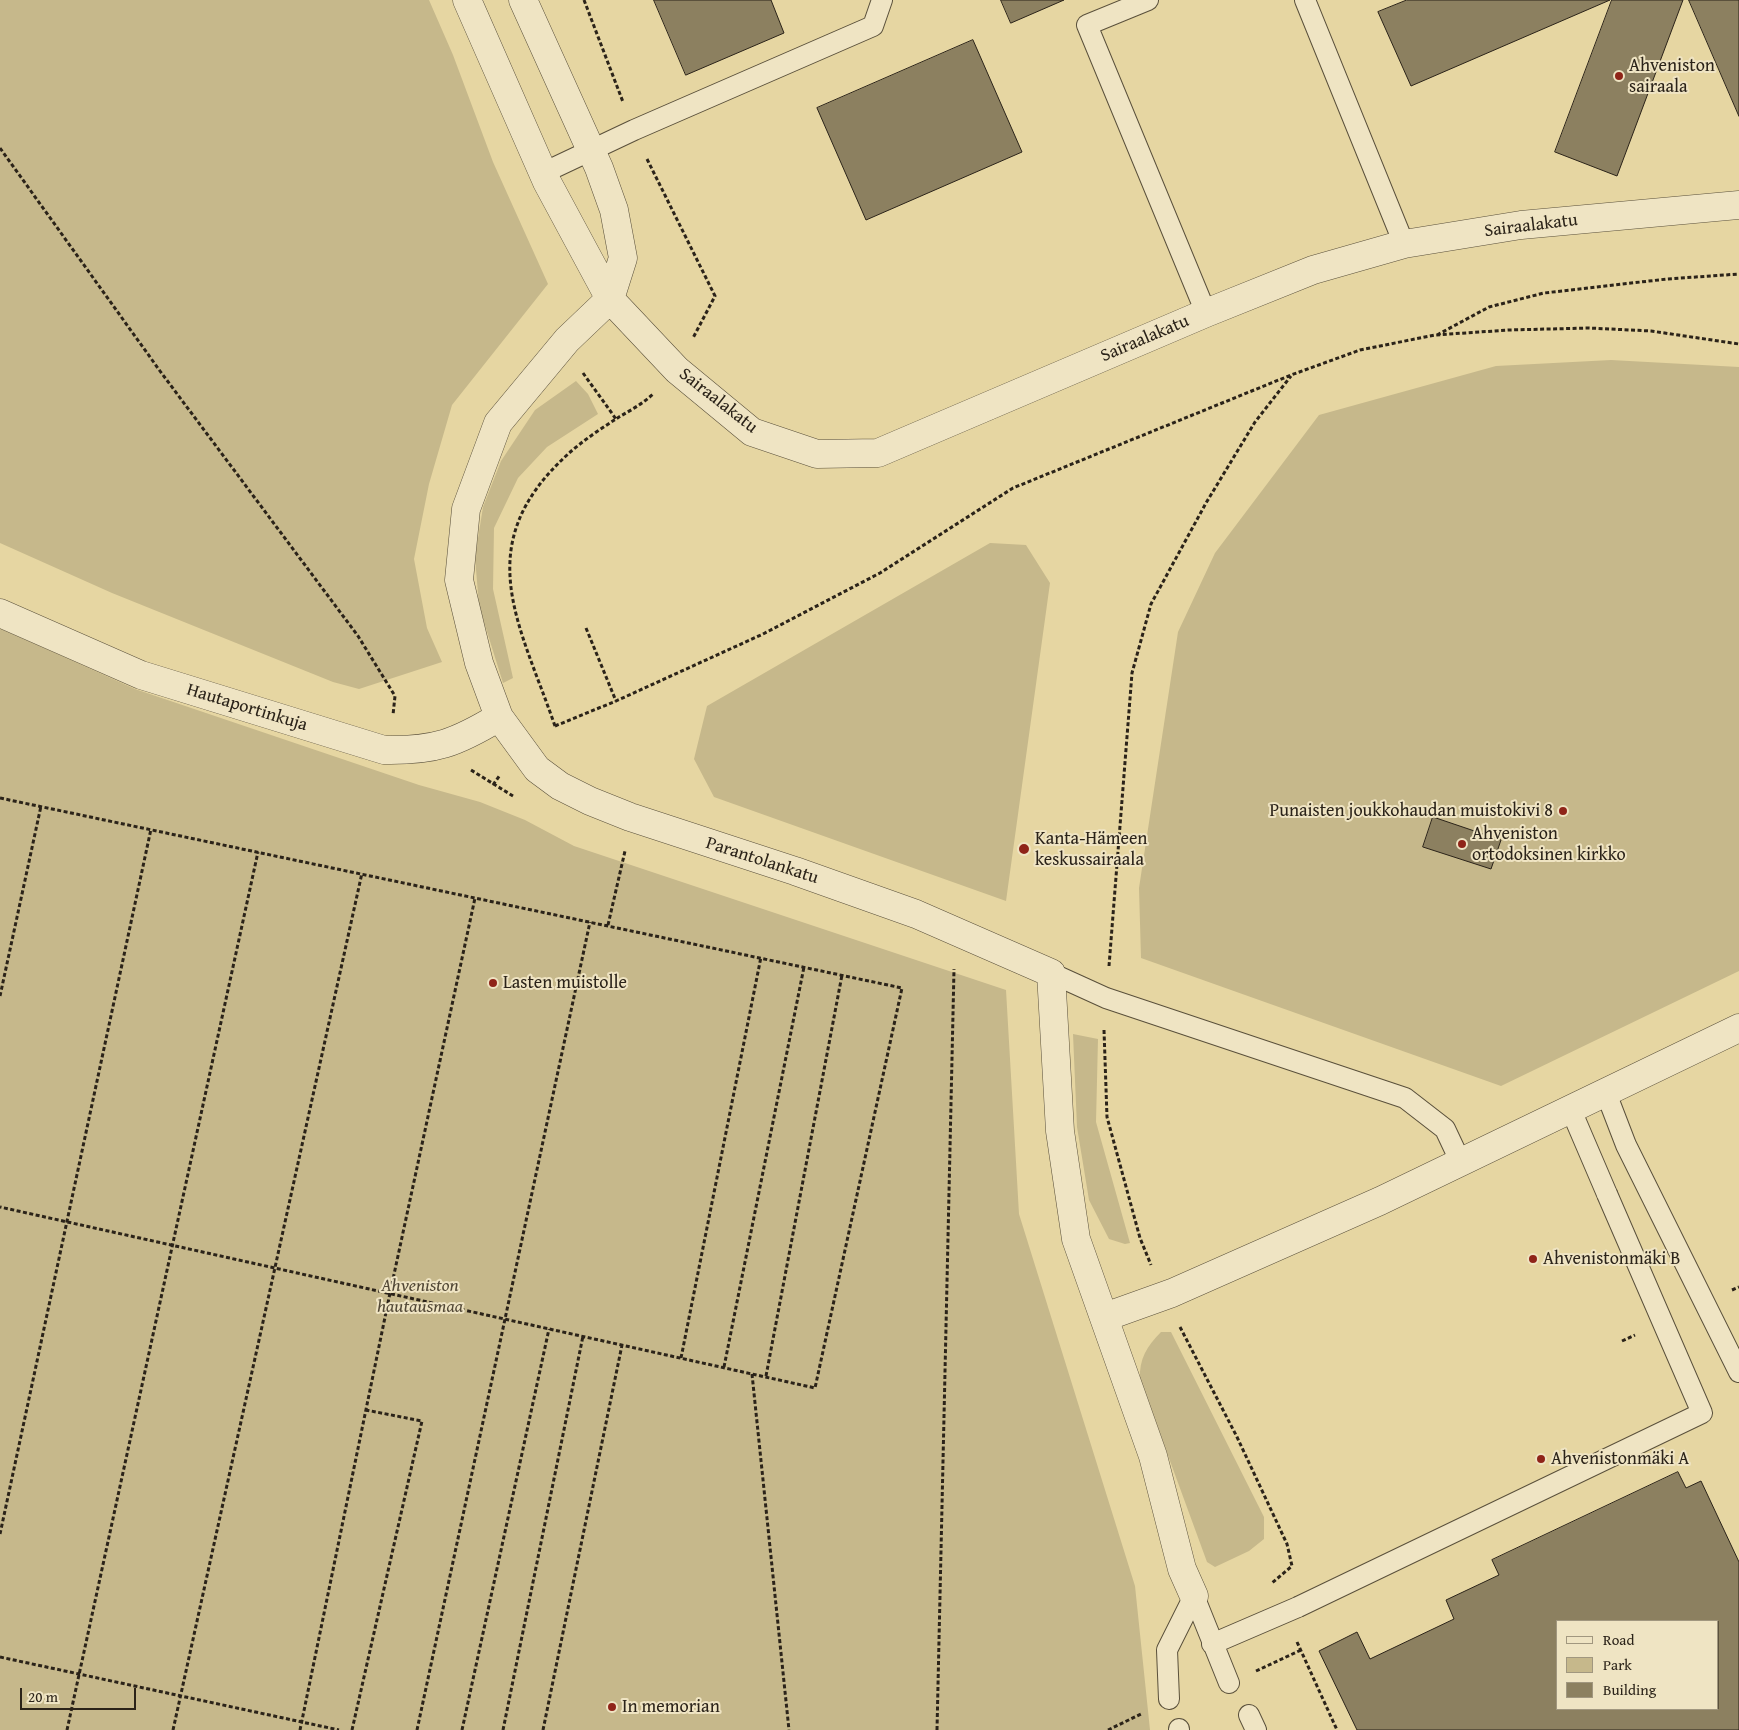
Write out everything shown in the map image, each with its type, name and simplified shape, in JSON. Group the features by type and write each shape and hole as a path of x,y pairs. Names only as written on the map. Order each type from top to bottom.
{"street":[{"name":"Sairaalakatu","path":"467,0 543,173 610,299 677,370 752,432 817,454 878,453 1206,313 1314,270 1404,244 1521,225 1739,205"},
{"path":"499,717 479,663 459,580 466,509 498,423 567,340 610,299 623,258 614,210 591,150 523,0"},
{"name":"Hautaportinkuja","path":"0,613 141,675 384,750 412,750 437,747 474,732 499,717"},
{"name":"Parantolankatu","path":"499,717 537,769 560,786 598,804 630,817 795,871 916,914 1051,973"},
{"path":"1051,973 1060,1131 1075,1229 1153,1456 1182,1569 1194,1596"},
{"path":"1105,1317 1181,1289 1461,1163 1739,1028"}],"lane":[{"path":"543,173 873,26 882,0"},
{"path":"1148,0 1088,25 1206,313"},
{"path":"1305,0 1404,244"},
{"path":"1051,973 1106,998 1405,1098 1445,1129 1461,1163"},
{"path":"1606,1093 1626,1145 1732,1338 1739,1372"},
{"path":"1212,1644 1291,1610 1702,1413 1570,1110"},
{"path":"1194,1596 1229,1683"},
{"path":"1169,1699 1167,1650 1194,1596"}],"path":[{"path":"0,148 155,362 358,636 395,696 393,716 384,750"},
{"path":"1436,335 1489,308 1544,293 1666,279 1739,274"},
{"path":"493,785 530,742 555,726 616,701 763,634 880,573 1013,488 1291,375 1360,350 1436,335 1509,330 1589,328 1651,331 1739,344"},
{"path":"1109,968 1132,673 1151,604 1206,503 1255,422 1291,375"},
{"path":"555,726 514,614 508,574 515,528 526,503 530,495 567,454"},
{"path":"586,628 616,701"},
{"path":"0,798 902,988 815,1388 0,1207"},
{"path":"0,996 41,806"},
{"path":"0,1534 151,829"},
{"path":"608,925 626,848"},
{"path":"67,1730 258,852"},
{"path":"173,1730 362,873"},
{"path":"300,1730 390,1293 475,898"},
{"path":"418,1730 590,922"},
{"path":"681,1358 761,957"},
{"path":"937,1730 954,963"},
{"path":"724,1367 804,967"},
{"path":"766,1376 842,975"},
{"path":"462,1730 549,1329"},
{"path":"502,1730 583,1336"},
{"path":"543,1730 622,1345"},
{"path":"752,1374 789,1730"},
{"path":"352,1730 422,1421 366,1410"},
{"path":"1292,1566 1271,1584 1291,1610 1336,1730"},
{"path":"0,1656 339,1730"},
{"path":"1108,1730 1169,1699"}],"green space":[{"path":"0,0 429,0 453,55 493,162 548,284 452,405 429,484 414,559 427,628 442,662 359,689 333,682 112,593 0,543"},
{"path":"1611,360 1739,367 1739,971 1501,1086 1141,958 1139,888 1178,632 1215,553 1319,415 1496,366"},
{"path":"576,381 588,394 598,414 547,447 518,478 494,528 493,589 513,678 503,683 479,606 475,557 483,507 501,461 535,410"},
{"path":"990,543 1026,545 1050,583 1006,901 714,797 694,759 707,706"},
{"name":"Ahveniston hautausmaa","path":"0,628 135,689 419,785 480,802 525,820 574,846 1006,990 1019,1214 1135,1586 1150,1730 0,1730"},
{"path":"1073,1034 1098,1039 1096,1122 1130,1243 1125,1244 1109,1239 1089,1200 1077,1127"},
{"path":"1161,1332 1171,1332 1264,1517 1264,1539 1249,1551 1215,1567 1207,1562 1140,1379 1141,1365 1145,1353"}],"building":[{"path":"654,0 771,0 784,33 686,75"},
{"path":"1001,0 1064,0 1011,23"},
{"path":"1407,0 1610,0 1411,86 1378,12"},
{"name":"Ahveniston sairaala","path":"1612,0 1683,0 1617,176 1555,152"},
{"name":"Ahveniston sairaala","path":"1689,0 1739,0 1739,116"},
{"path":"973,40 1022,152 866,220 817,108"},
{"name":"Ahveniston ortodoksinen kirkko","path":"1433,817 1501,840 1491,869 1423,847"},
{"path":"1678,1472 1686,1488 1701,1481 1739,1562 1739,1730 1357,1730 1319,1651 1357,1632 1370,1659 1454,1619 1446,1600 1499,1575 1492,1560"}],"place":[{"name":"Ahveniston sairaala","path":"1619,76"},
{"name":"Punaisten joukkohaudan muistokivi 8","path":"1563,811"},
{"name":"Ahveniston ortodoksinen kirkko","path":"1462,844"},
{"name":"Kanta-Hämeen keskussairaala","path":"1024,849"},
{"name":"Lasten muistolle","path":"493,983"},
{"name":"Ahvenistonmäki B","path":"1533,1259"},
{"name":"Ahvenistonmäki A","path":"1541,1459"},
{"name":"In memorian","path":"612,1707"}]}
